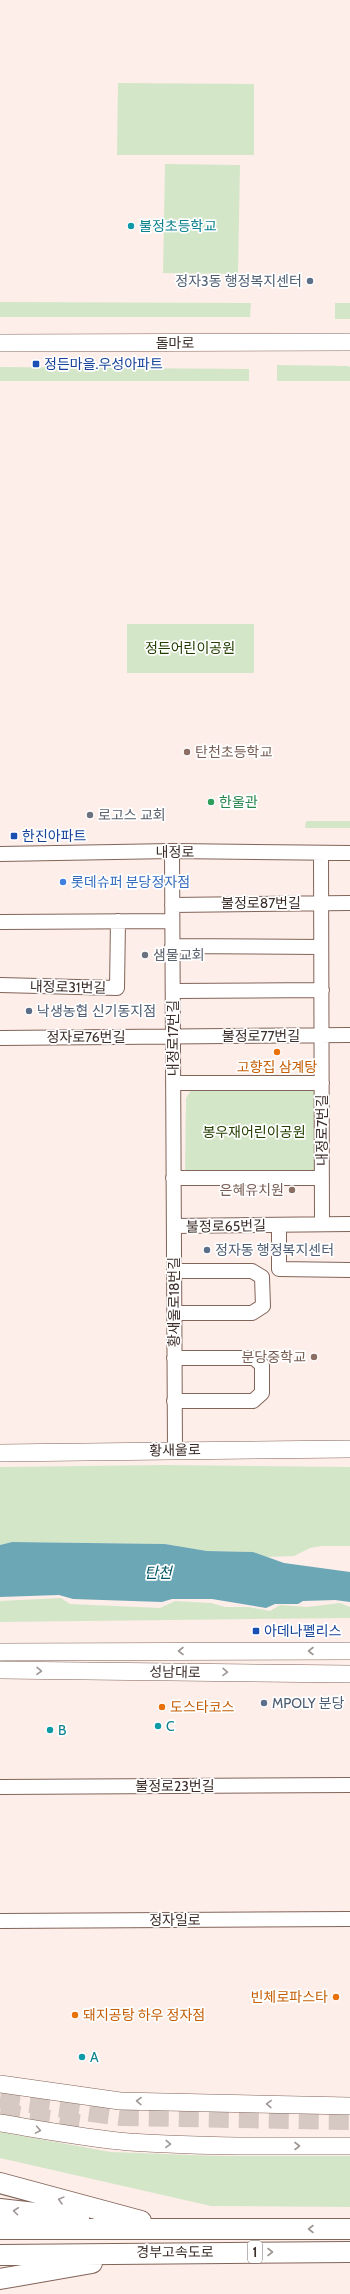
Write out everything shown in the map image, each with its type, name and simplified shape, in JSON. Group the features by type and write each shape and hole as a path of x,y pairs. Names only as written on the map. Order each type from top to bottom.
{"highway":[{"path":"0,2183 166,2228"},
{"name":"1","path":"0,2209 166,2228"},
{"name":"경부고속도로","path":"0,2229 350,2229"},
{"path":"0,2279 161,2252"},
{"name":"1","path":"0,2267 161,2252"},
{"name":"경부고속도로","path":"0,2255 161,2252 350,2252"}],"main road":[{"name":"돌마로","path":"0,343 350,342"},
{"name":"황새울로","path":"0,1453 350,1449"},
{"name":"성남대로","path":"0,1652 350,1651"},
{"name":"성남대로","path":"0,1670 350,1674"},
{"path":"0,2084 120,2101 350,2106"},
{"path":"0,2123 128,2142 218,2146 350,2146"}],"street":[{"name":"내정로","path":"0,854 172,851 321,854 350,853"},
{"name":"내정로17번길","path":"172,851 173,1155"},
{"name":"내정로7번길","path":"321,854 322,1224"},
{"name":"불정로87번길","path":"172,905 350,903"},
{"name":"내정로31번길","path":"0,985 117,988 118,921"},
{"path":"0,922 172,921"},
{"path":"172,946 321,947"},
{"path":"173,992 322,990"},
{"name":"불정로77번길","path":"173,1036 350,1035"},
{"name":"정자로76번길","path":"0,1038 173,1036"},
{"name":"내정로7번길","path":"173,1083 322,1083"},
{"name":"황새울로18번길","path":"173,1155 175,1450"},
{"name":"내정로7번길","path":"173,1178 322,1178"},
{"name":"불정로65번길","path":"174,1226 350,1224"},
{"name":"불정로65번길","path":"279,1225 279,1270 350,1270"},
{"path":"174,1271 252,1271 262,1277 263,1306 252,1313 174,1313"},
{"path":"174,1358 254,1358 262,1365 262,1393 253,1401 174,1401"},
{"name":"불정로23번길","path":"0,1787 350,1785"},
{"name":"정자일로","path":"0,1921 350,1919"}],"green space":[{"path":"118,83 254,84 254,155 117,155"},
{"path":"165,164 240,165 238,274 163,273"},
{"path":"0,302 251,303 250,317 0,317"},
{"path":"335,303 350,303 350,319 335,319"},
{"path":"277,365 348,366 350,367 350,381 277,381"},
{"path":"0,367 249,369 249,381 0,381"},
{"name":"정든어린이공원","path":"127,624 254,624 254,673 127,673"},
{"path":"306,821 350,821 350,828 305,828"},
{"name":"봉우재어린이공원","path":"191,1090 322,1091 318,1169 311,1173 189,1174 185,1169 186,1098"},
{"path":"165,1465 350,1467 350,1546 322,1546 310,1548 294,1556 267,1557 253,1552 207,1551 165,1544 12,1542 0,1545 0,1467"},
{"path":"61,1598 70,1604 160,1608 175,1601 211,1603 225,1607 248,1607 270,1611 280,1605 307,1607 340,1603 350,1607 350,1618 0,1622 0,1601"},
{"path":"0,2132 111,2152 218,2156 350,2156 350,2207 211,2206 0,2158"}],"water":[{"name":"탄천","path":"12,1542 165,1544 207,1551 253,1552 284,1563 350,1572 350,1602 335,1600 303,1601 298,1604 275,1604 266,1608 212,1599 172,1599 162,1602 73,1599 59,1595 0,1597 0,1545"}],"tunnel":[{"path":"0,2099 121,2116 350,2120"},
{"path":"0,2113 85,2125"}],"place":[{"name":"불정초등학교","path":"131,226"},
{"name":"정자3동 행정복지센터","path":"310,281"},
{"name":"정든마을.우성아파트","path":"36,364"},
{"name":"탄천초등학교","path":"187,752"},
{"name":"한울관","path":"211,802"},
{"name":"로고스 교회","path":"90,815"},
{"name":"한진아파트","path":"14,836"},
{"name":"롯데슈퍼 분당정자점","path":"63,882"},
{"name":"샘물교회","path":"145,955"},
{"name":"낙생농협 신기동지점","path":"29,1011"},
{"name":"고향집 삼계탕","path":"277,1052"},
{"name":"은혜유치원","path":"292,1190"},
{"name":"정자동 행정복지센터","path":"207,1250"},
{"name":"분당중학교","path":"314,1357"},
{"name":"아데나펠리스","path":"256,1631"},
{"name":"MPOLY 분당","path":"264,1703"},
{"name":"도스타코스","path":"162,1707"},
{"name":"C","path":"158,1726"},
{"name":"B","path":"50,1730"},
{"name":"빈체로파스타","path":"336,1997"},
{"name":"돼지공탕 하우 정자점","path":"75,2015"},
{"name":"A","path":"82,2057"}]}
